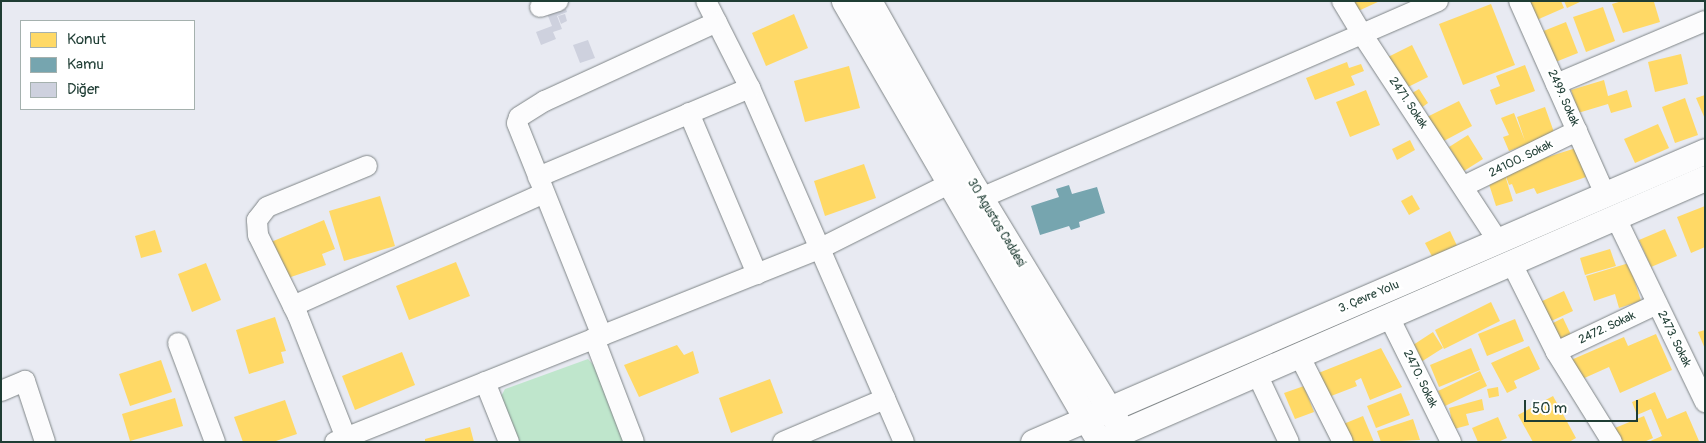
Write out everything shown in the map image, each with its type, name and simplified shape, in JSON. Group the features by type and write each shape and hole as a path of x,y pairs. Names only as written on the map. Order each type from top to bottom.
{"main road":[{"name":"30 Agustos Caddesi","path":"844,1 949,184 1098,414"},
{"name":"30 Agustos Caddesi","path":"869,1 981,198 1098,414 1110,440"},
{"name":"3. Çevre Yolu","path":"1110,440 1256,372 1390,317 1511,262 1705,151"},
{"name":"3. Çevre Yolu","path":"1033,442 1498,241 1705,178"}],"street":[{"path":"706,1 750,88 904,442"},
{"name":"2471. Sokak","path":"1342,1 1498,241"},
{"path":"981,198 1438,1"},
{"name":"2499. Sokak","path":"1519,1 1610,206 1657,304"},
{"path":"1556,84 1705,21"},
{"path":"634,442 598,337 517,123 519,117 545,101 717,22"},
{"path":"293,306 689,114 750,88"},
{"path":"689,114 757,274"},
{"name":"24100. Sokak","path":"1464,186 1577,131"},
{"path":"366,166 267,206 257,220 258,235 293,306 341,440 368,436 485,382 819,249 949,184"},
{"path":"1511,262 1556,352 1612,442"},
{"name":"2472. Sokak","path":"1556,352 1657,304"},
{"name":"2473. Sokak","path":"1657,304 1705,402"},
{"name":"2470. Sokak","path":"1390,317 1451,442"},
{"path":"178,343 215,442"},
{"path":"1299,355 1343,442"},
{"path":"1256,372 1289,442"},
{"path":"1,392 25,381 45,442"},
{"path":"485,382 509,442"},
{"path":"783,442 885,400"}],"green space":[{"path":"588,359 599,371 625,442 515,442 499,400 505,389"}],"building: Konut":[{"path":"1351,1 1380,1 1356,12"},
{"path":"1523,1 1561,1 1564,8 1532,22"},
{"path":"1564,1 1582,1 1567,8"},
{"path":"1622,1 1654,2 1660,22 1623,33 1612,4"},
{"path":"1491,4 1515,65 1463,85 1439,24"},
{"path":"1603,7 1615,41 1586,52 1573,17"},
{"path":"794,14 808,48 766,66 752,33"},
{"path":"1566,22 1578,53 1553,63 1541,32"},
{"path":"1412,45 1428,77 1402,90 1386,58"},
{"path":"1681,54 1688,84 1655,92 1648,62"},
{"path":"1347,62 1349,68 1361,64 1364,71 1351,76 1355,85 1315,100 1306,78"},
{"path":"1525,65 1535,91 1496,105 1490,90 1500,86 1496,76"},
{"path":"849,66 860,108 805,122 794,81"},
{"path":"1604,80 1608,96 1627,90 1632,107 1611,113 1608,104 1578,113 1571,90"},
{"path":"1419,89 1428,103 1417,111 1407,96"},
{"path":"1366,90 1380,125 1350,137 1336,102"},
{"path":"1705,95 1705,119 1696,98"},
{"path":"1685,98 1698,135 1675,143 1662,107"},
{"path":"1459,101 1472,126 1440,143 1427,117"},
{"path":"1545,107 1555,135 1509,151 1503,137 1509,135 1501,118 1514,113 1525,141 1517,117"},
{"path":"1658,124 1669,148 1635,163 1624,139"},
{"path":"1468,135 1483,159 1464,171 1449,147"},
{"path":"1410,140 1415,150 1397,160 1392,149"},
{"path":"1576,148 1586,177 1537,194 1534,188 1516,194 1512,184 1509,185 1504,171"},
{"path":"864,164 876,198 825,216 814,181"},
{"path":"1504,172 1513,201 1496,206 1487,178"},
{"path":"1412,195 1420,209 1409,215 1401,201"},
{"path":"380,196 395,246 344,261 329,211"},
{"path":"1705,206 1705,247 1691,253 1677,217"},
{"path":"324,220 335,249 322,254 326,265 288,278 271,242"},
{"path":"1665,229 1677,256 1651,267 1639,240"},
{"path":"155,230 162,252 141,258 135,236"},
{"path":"1450,231 1460,252 1436,264 1425,243"},
{"path":"1610,249 1616,266 1585,275 1580,258"},
{"path":"456,262 470,296 409,320 396,286"},
{"path":"206,263 221,300 192,312 178,274"},
{"path":"1629,263 1641,301 1619,308 1615,294 1594,301 1586,276"},
{"path":"1564,291 1573,311 1547,323 1538,303"},
{"path":"1491,302 1500,321 1444,349 1435,330"},
{"path":"275,317 286,351 281,352 284,363 249,374 236,330"},
{"path":"1563,318 1572,337 1560,343 1551,324"},
{"path":"1515,319 1524,341 1487,356 1478,334"},
{"path":"1705,330 1705,349 1698,332"},
{"path":"1433,332 1443,348 1421,362 1410,347"},
{"path":"1656,334 1672,370 1620,393 1609,367 1580,380 1571,360 1624,337 1628,346"},
{"path":"677,345 684,355 693,351 699,373 639,397 624,365"},
{"path":"1529,346 1540,369 1514,381 1517,388 1507,393 1491,363"},
{"path":"1381,348 1402,387 1370,400 1361,378 1355,381 1357,386 1326,398 1316,374"},
{"path":"1471,348 1480,370 1439,387 1430,365"},
{"path":"402,352 415,385 355,410 342,376"},
{"path":"161,360 172,392 130,406 119,374"},
{"path":"1480,371 1487,386 1445,406 1438,391"},
{"path":"770,379 783,413 731,433 719,398"},
{"path":"1304,386 1314,412 1295,419 1284,393"},
{"path":"1498,387 1499,396 1489,398 1487,389"},
{"path":"1655,392 1667,419 1686,411 1699,441 1648,442 1662,436 1651,409 1637,415 1632,402"},
{"path":"1401,393 1410,415 1376,428 1367,406"},
{"path":"1553,396 1576,438 1569,442 1533,442 1518,415"},
{"path":"175,398 183,426 130,441 122,414"},
{"path":"1482,399 1484,410 1466,414 1469,425 1454,429 1449,408"},
{"path":"285,400 297,434 273,442 243,442 234,417"},
{"path":"1363,416 1374,442 1348,442 1341,425"},
{"path":"1644,416 1653,438 1644,442 1621,442 1615,428"},
{"path":"1498,417 1507,438 1498,442 1478,442 1472,428"},
{"path":"1413,419 1420,440 1381,442 1377,431"},
{"path":"470,427 474,442 425,442 425,439"}],"building: Kamu":[{"path":"1069,185 1072,194 1097,187 1105,213 1079,222 1080,227 1071,230 1069,226 1040,235 1031,206 1059,197 1056,189"}],"building: Diğer":[{"path":"564,3 567,12 557,16 562,29 553,32 556,39 541,45 536,32 552,26 546,11"},
{"path":"565,14 567,21 561,24 558,16"},
{"path":"588,40 595,58 580,63 573,45"}]}
